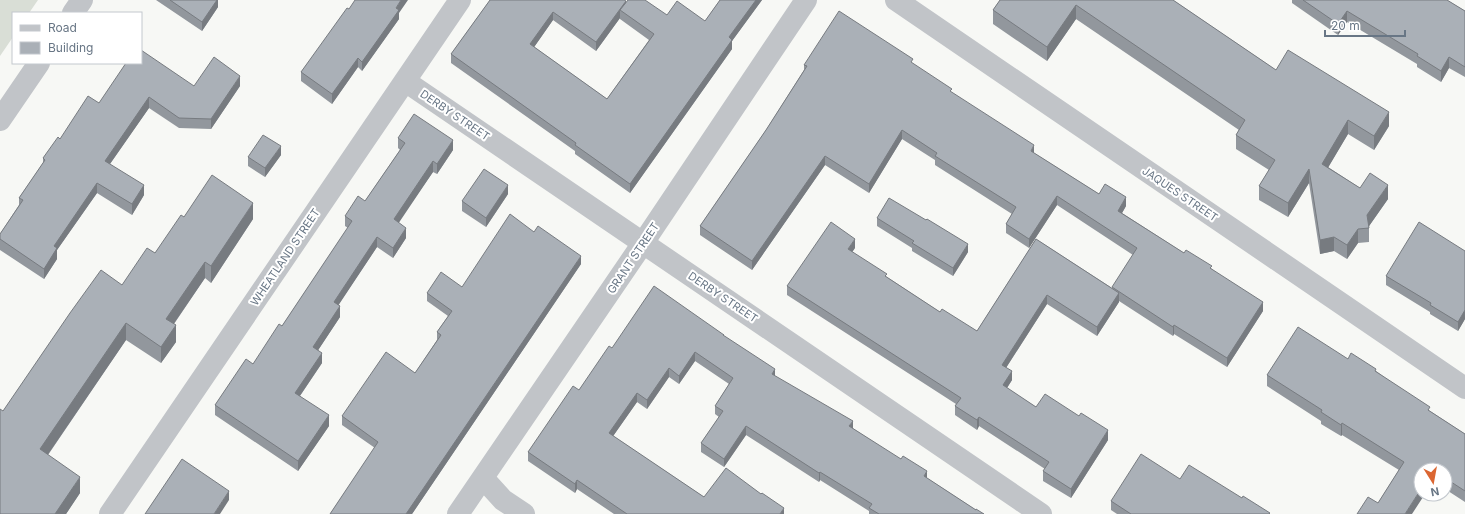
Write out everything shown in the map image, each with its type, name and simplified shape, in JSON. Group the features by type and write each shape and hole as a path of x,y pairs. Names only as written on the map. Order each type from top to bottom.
{"street":[{"path":"74,12 82,0"},
{"name":"WHEATLAND STREET","path":"110,514 460,0"},
{"name":"GRANT STREET","path":"458,514 643,243 806,0"},
{"name":"JAQUES STREET","path":"896,0 1465,388"},
{"path":"0,120 38,64"},
{"name":"DERBY STREET","path":"405,81 1042,514"},
{"path":"483,478 503,500 524,514"}],"shaded area":[{"path":"0,0 38,0 30,12 12,12 12,38 0,56"}],"building":[{"path":"170,0 217,0 202,22"},
{"path":"355,0 401,0 396,8 399,10 362,62 358,58 332,94 301,72 347,8 349,9"},
{"path":"490,0 626,1 596,42 553,12 530,44 607,99 654,34 620,10 628,0 645,0 667,15 677,1 705,21 720,0 756,0 729,37 732,40 630,184 575,145 576,143 451,54"},
{"path":"1000,0 1173,0 1276,70 1288,50 1389,112 1374,136 1348,120 1322,164 1360,188 1370,173 1388,185 1367,215 1369,228 1358,229 1347,245 1334,237 1320,240 1309,169 1288,203 1259,186 1275,160 1236,135 1245,120 1076,5 1047,47 993,10"},
{"path":"1303,0 1447,0 1465,11 1465,67 1449,57 1441,71 1417,56 1418,54 1347,11 1338,24"},
{"path":"839,11 913,59 911,62 952,89 950,91 1034,145 1031,151 1099,194 1105,184 1126,197 1118,211 1184,253 1186,250 1212,266 1210,268 1263,302 1227,358 1174,325 1173,327 1112,287 1137,248 1057,196 1029,239 1006,224 1016,207 935,156 937,153 902,130 869,184 825,156 752,261 700,226 766,130 807,66 804,65"},
{"path":"142,51 194,86 214,57 240,76 211,119 179,118 149,97 105,161 144,185 132,204 97,183 54,246 57,248 44,269 0,239 0,234 23,200 19,198 45,160 43,158 58,137 60,139 88,96 99,103 125,64 142,64"},
{"path":"414,114 453,140 437,164 433,161 394,219 406,228 393,248 377,237 334,302 340,306 313,347 322,353 295,393 329,415 298,461 215,405 246,359 253,364 279,324 282,326 352,221 345,216 358,196 365,201 405,143 398,138"},
{"path":"263,135 281,146 265,168 248,157"},
{"path":"484,169 508,185 486,218 462,201"},
{"path":"212,175 253,203 211,266 205,262 166,319 176,325 161,347 126,323 40,449 80,477 55,514 0,514 0,409 3,411 101,270 122,285 147,248 155,253 181,215 184,217"},
{"path":"889,198 968,244 953,268 912,243 914,241 877,218"},
{"path":"510,214 534,232 538,226 581,256 406,514 330,514 378,442 342,416 386,352 415,373 441,335 437,332 452,311 427,293 441,272 462,287"},
{"path":"831,222 855,239 848,249 887,274 885,276 940,312 942,309 977,331 1036,239 1119,293 1097,327 1047,295 1002,365 1012,371 1003,385 1036,407 1045,394 1079,416 1081,413 1108,430 1071,489 1043,471 1049,462 979,417 977,420 955,406 961,398 787,286"},
{"path":"1419,222 1465,251 1465,310 1458,322 1430,305 1431,303 1386,276"},
{"path":"654,286 723,335 775,369 772,374 853,421 849,426 901,459 903,456 927,471 924,476 984,514 879,514 869,508 872,504 820,472 819,473 746,426 724,459 701,443 723,411 715,406 733,378 695,352 679,376 669,368 647,400 637,393 609,433 704,497 726,468 761,494 762,493 784,508 780,514 627,514 577,480 575,484 528,452 573,386 579,390 609,346 612,348"},
{"path":"1298,327 1348,359 1351,353 1376,369 1375,371 1430,407 1428,410 1465,434 1465,491 1453,483 1453,462 1413,462 1413,502 1405,514 1357,514 1368,497 1378,503 1404,462 1342,423 1341,425 1321,412 1322,410 1267,375"},
{"path":"1141,454 1180,479 1189,465 1242,498 1243,496 1270,513 1131,514 1111,501"},
{"path":"182,459 229,491 214,514 145,514"}]}
